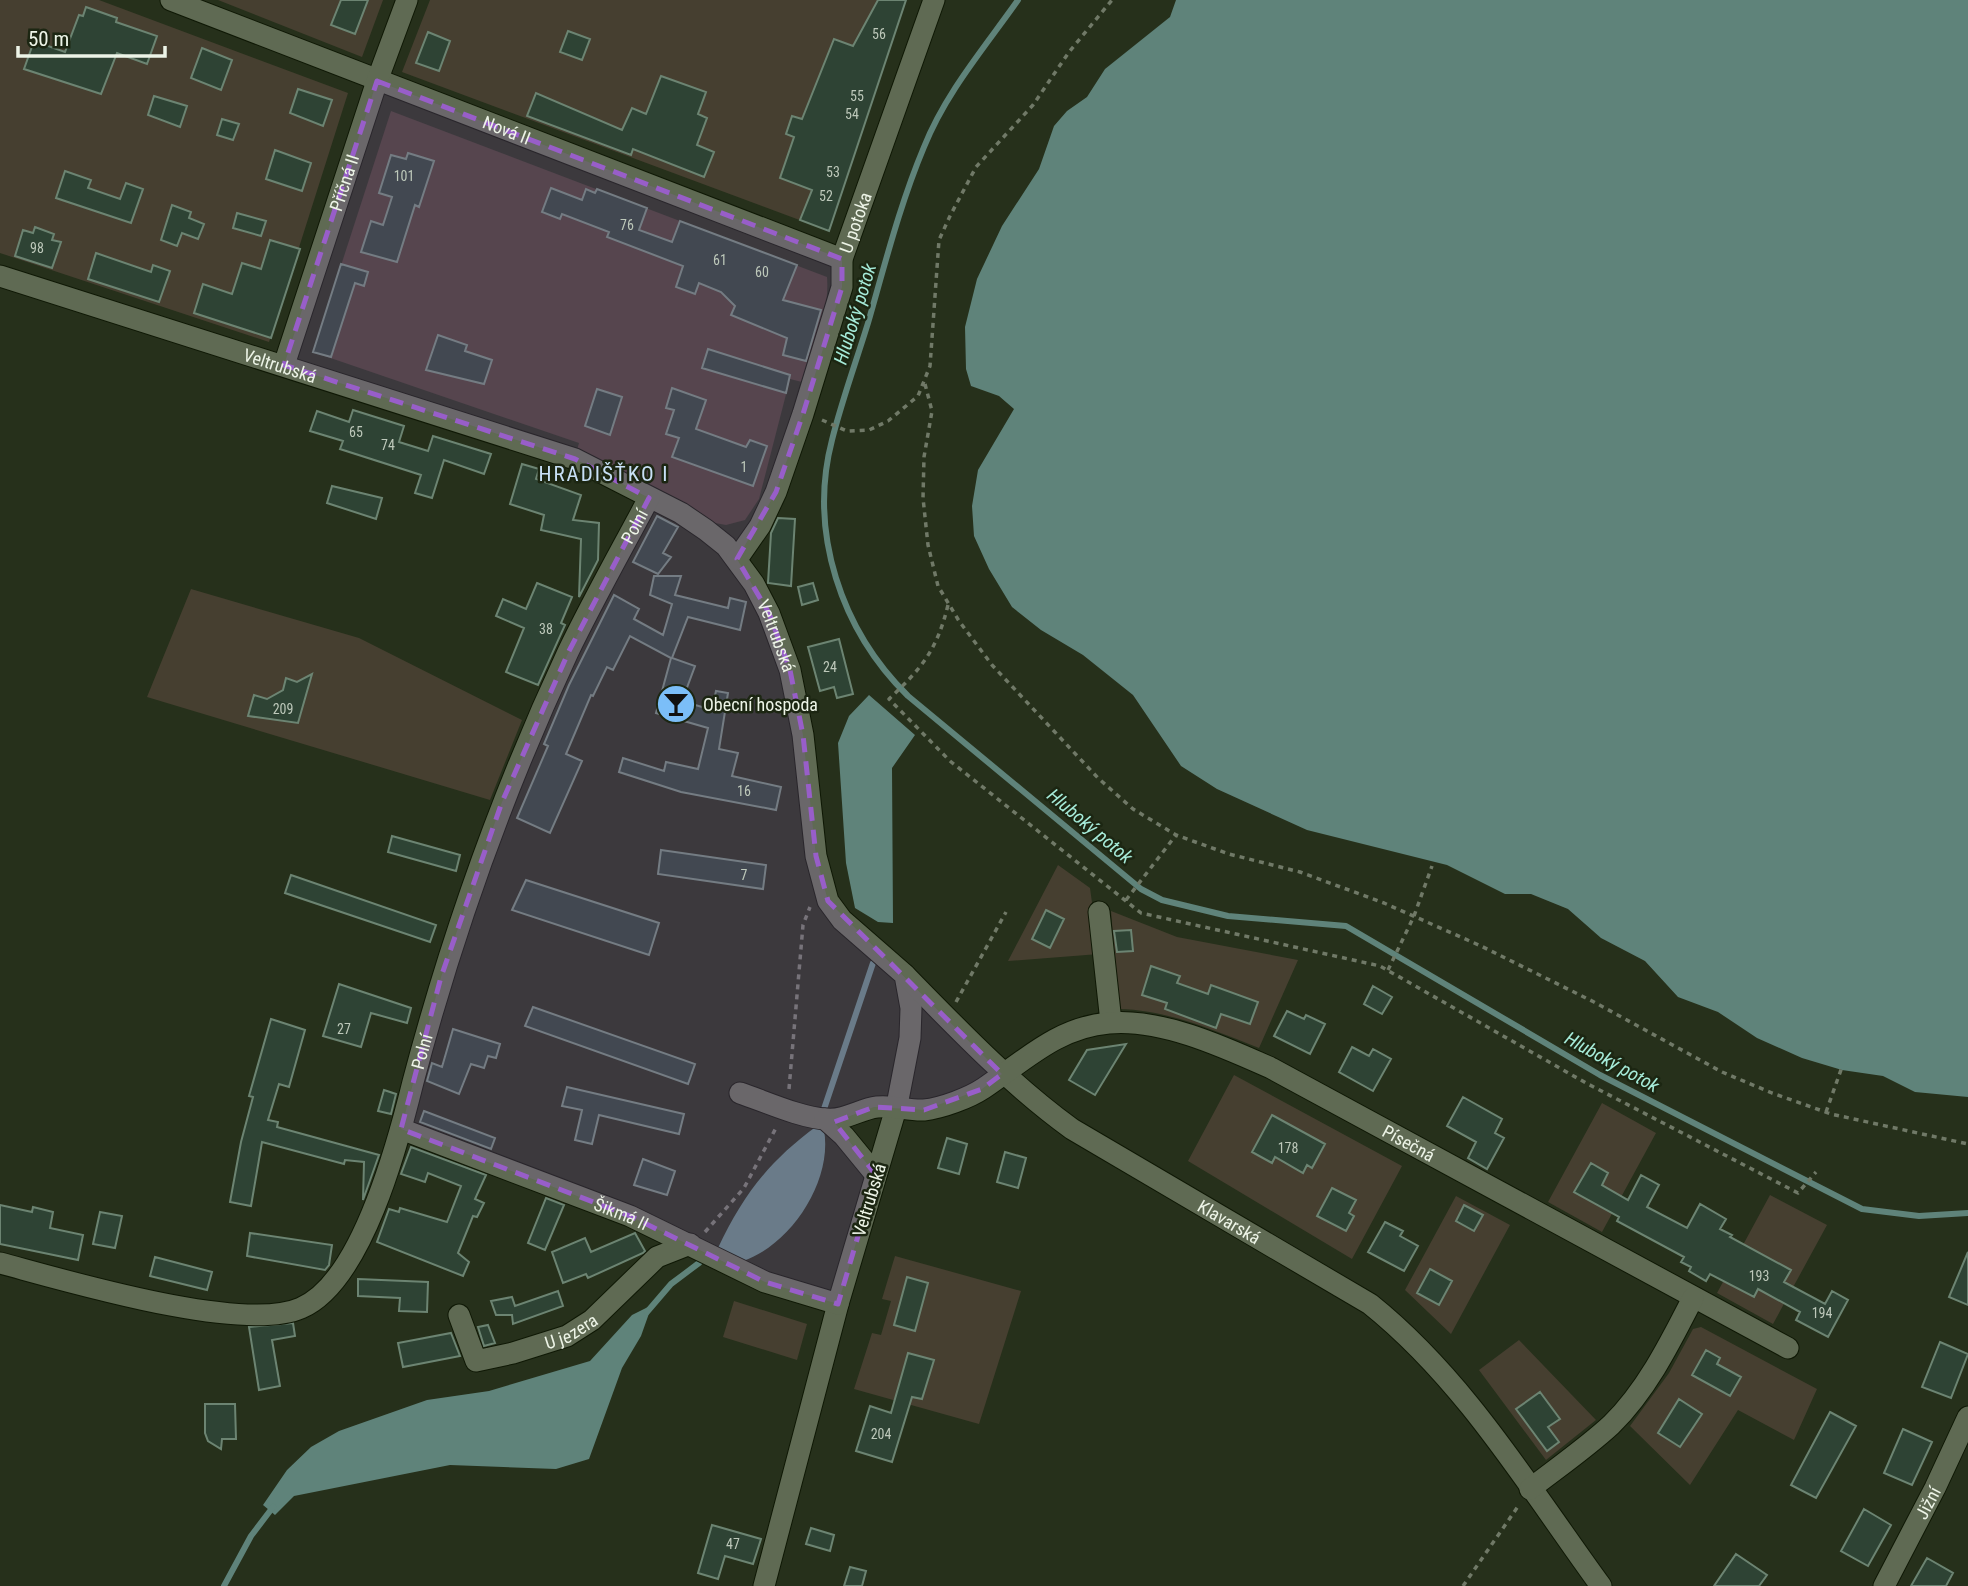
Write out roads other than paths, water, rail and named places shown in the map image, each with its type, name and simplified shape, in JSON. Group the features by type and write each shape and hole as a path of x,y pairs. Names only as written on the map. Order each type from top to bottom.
{"street":[{"name":"Nová II","path":"171,0 842,259"},
{"name":"Příčná II","path":"284,365 377,81 407,0"},
{"name":"U potoka","path":"737,559 760,526 776,492 842,287 842,259 934,0"},
{"name":"Veltrubská","path":"0,276 575,459 706,530 737,559 769,613 789,670 803,735 821,879 828,901 842,920 905,975 911,1008 910,1038 897,1105 838,1304 764,1586"},
{"name":"Polní","path":"0,1263 128,1297 250,1314 299,1309 321,1297 335,1282 380,1195 401,1129 441,977 502,802 569,651 649,498"},
{"path":"1099,912 1111,1022"},
{"name":"Klavarská","path":"905,975 1002,1074 1072,1129 1370,1304 1411,1336 1471,1409 1601,1586"},
{"name":"Písečná","path":"897,1105 924,1110 982,1089 1048,1042 1080,1027 1111,1022 1144,1025 1188,1035 1271,1068 1788,1348"},
{"path":"740,1093 825,1119 848,1117 874,1107 897,1105"},
{"path":"825,1119 844,1136 876,1175"},
{"name":"Šikmá II","path":"401,1129 630,1216 765,1282 838,1304"},
{"name":"U jezera","path":"459,1315 476,1361 540,1346 567,1336 592,1320 657,1257 690,1244"},
{"path":"1530,1489 1612,1424 1640,1390 1693,1298"},
{"name":"Jižní","path":"1884,1586 1968,1417"}],"water":[{"path":"1176,0 1968,0 1968,1097 1915,1092 1883,1076 1842,1070 1802,1058 1757,1038 1718,1012 1678,997 1645,961 1601,938 1568,909 1531,894 1505,894 1447,865 1307,830 1217,789 1181,766 1133,695 1083,655 1041,630 1012,607 989,569 974,536 972,506 978,470 1014,409 999,396 971,386 966,369 965,327 977,279 1002,226 1039,169 1054,126 1067,111 1087,97 1105,69 1170,17"},
{"path":"869,695 915,735 892,768 893,923 878,922 855,908 846,863 838,743 849,716"},
{"path":"817,1126 824,1130 822,1170 805,1209 792,1226 761,1253 743,1261 718,1248 737,1212 759,1180 785,1152"},
{"path":"652,1305 641,1336 622,1368 589,1459 556,1469 450,1465 294,1496 275,1515 263,1505 287,1470 311,1447 339,1431 427,1400 489,1391 590,1361 632,1315"}],"waterway":[{"name":"Hluboký potok","path":"1018,0 943,107 924,147 900,212 832,440 824,510 828,544 836,578 848,610 864,641 885,670 908,696 1141,889 1162,900 1228,916 1346,926 1600,1075 1862,1209 1919,1216 1968,1213"},
{"path":"824,1109 873,963"},
{"path":"647,1312 671,1284 699,1263"},
{"path":"224,1586 251,1536 273,1507"}],"place":[{"name":"Obecní hospoda","path":"676,704"}],"district":[{"name":"HRADIŠŤKO I","path":"604,474"}]}
